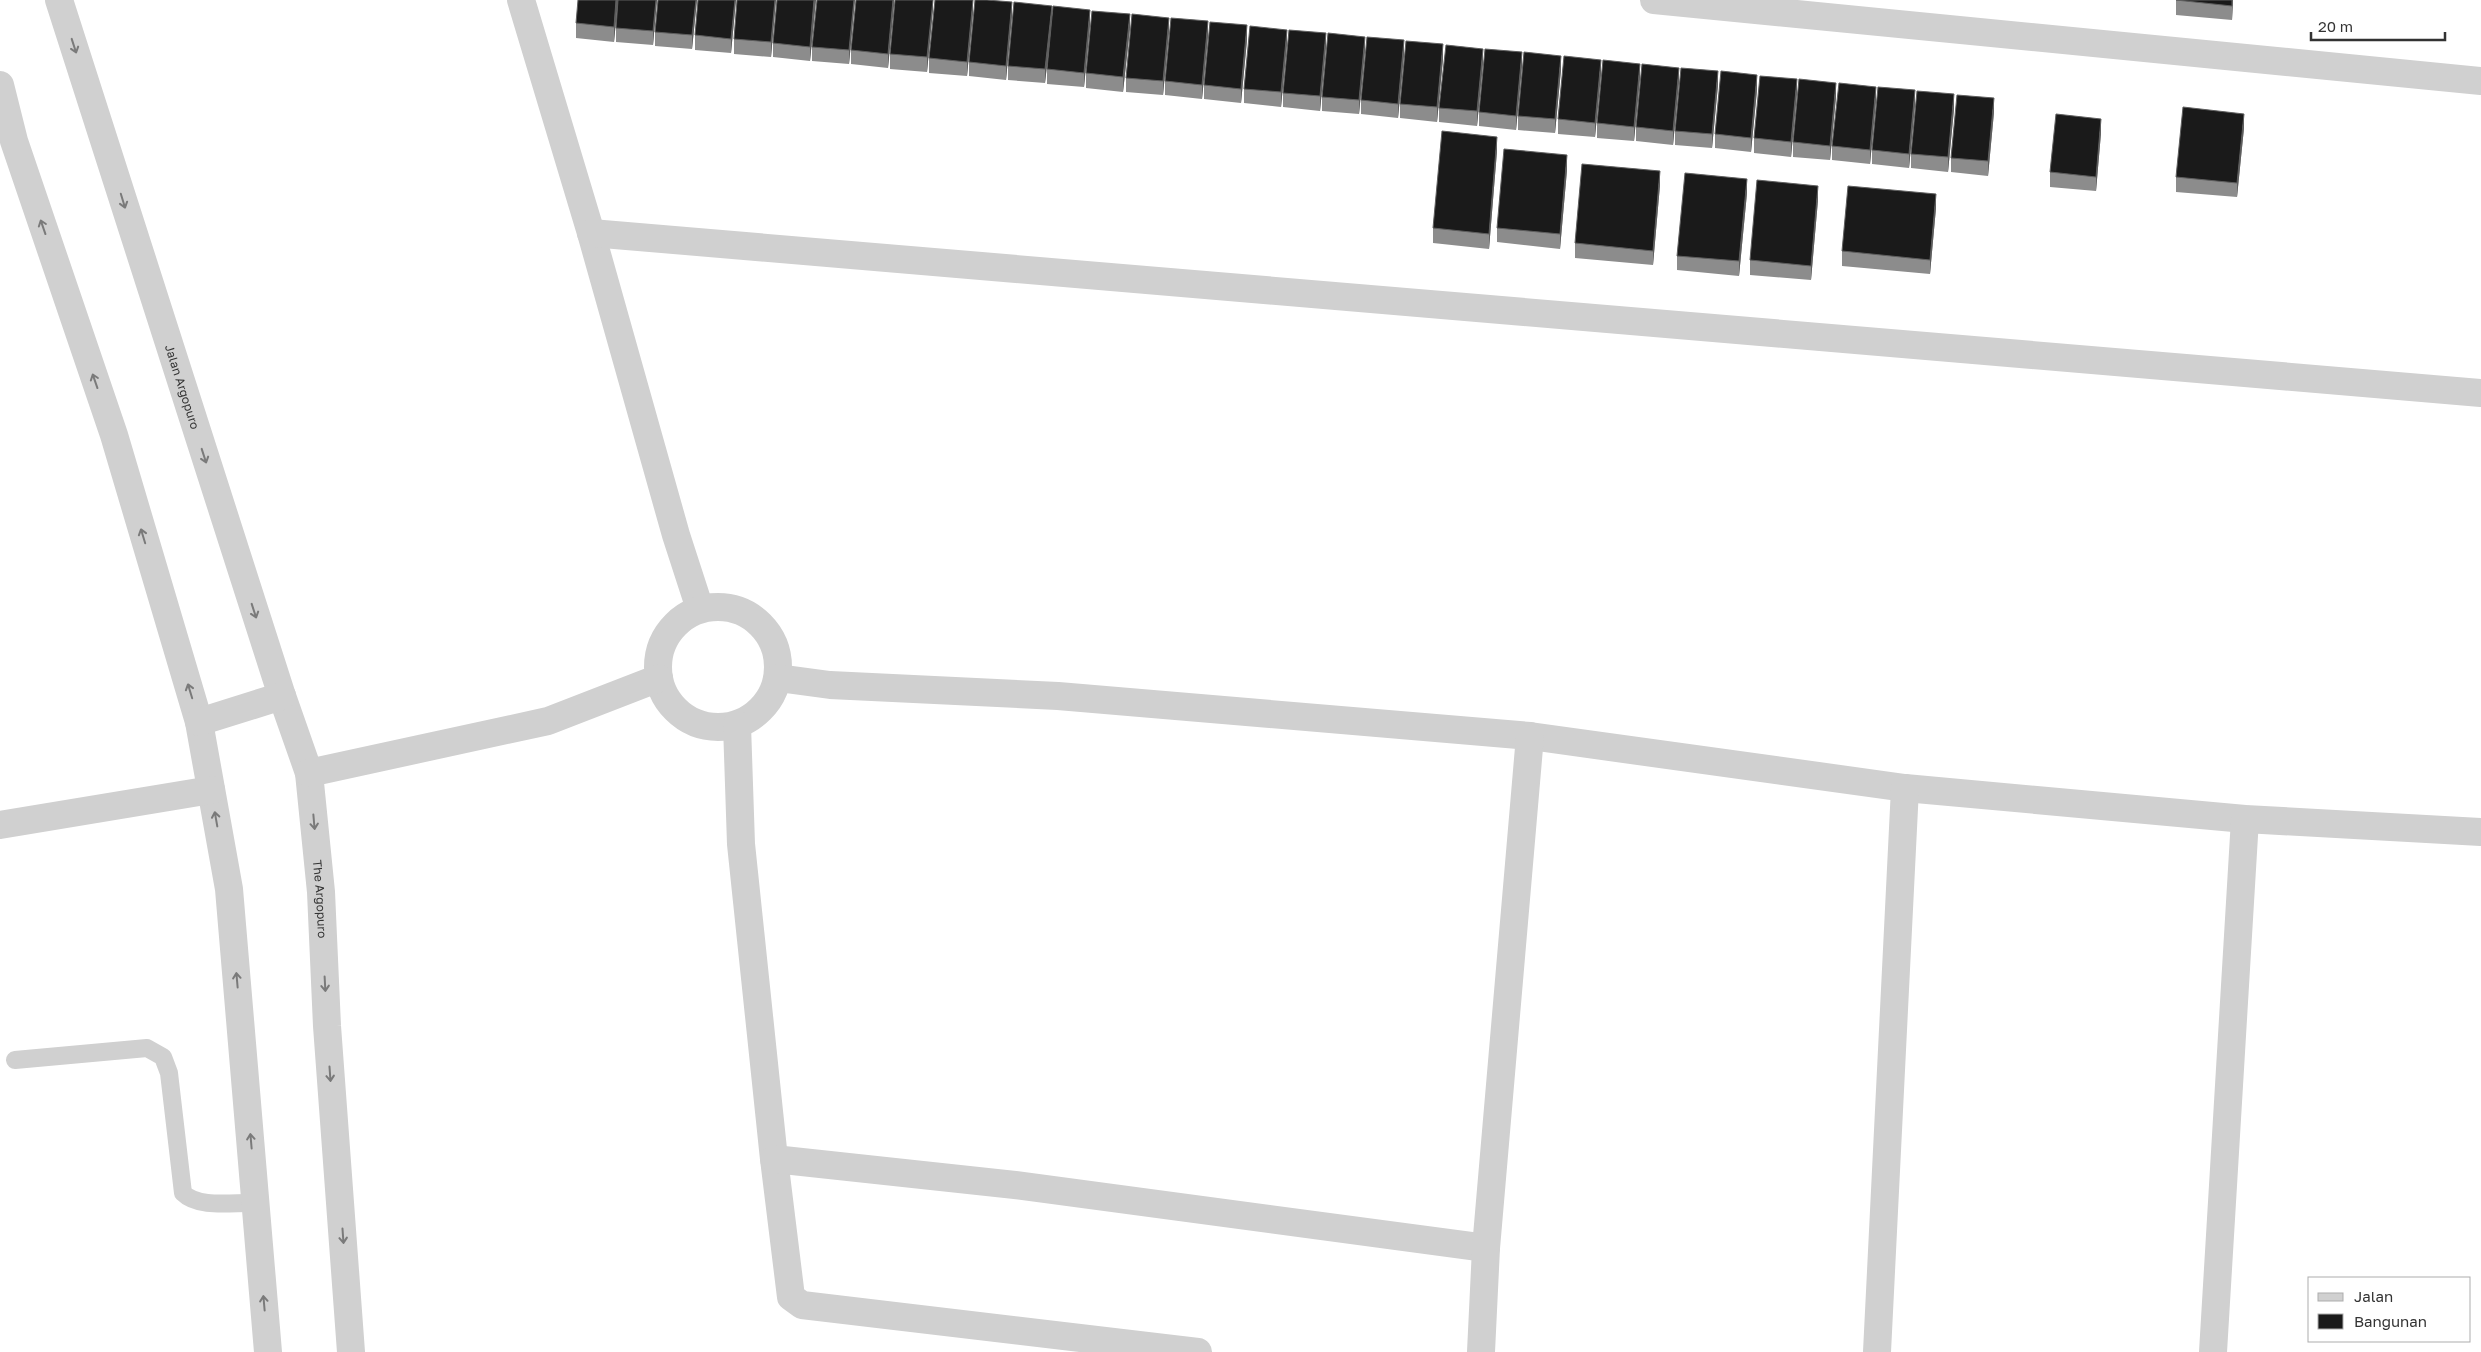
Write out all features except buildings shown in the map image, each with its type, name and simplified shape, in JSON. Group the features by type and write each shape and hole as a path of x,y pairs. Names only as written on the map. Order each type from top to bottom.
{"street":[{"name":"Jalan Argopuro","path":"59,0 282,696 309,773"},
{"path":"521,0 591,233 673,525 700,609"},
{"path":"1654,0 2481,81"},
{"path":"2,103 7,143 114,435 199,722 229,888 268,1352"},
{"path":"591,233 2481,393"},
{"path":"716,608 738,611 753,618 768,632 778,658 778,678 770,700 756,715 737,725 718,727 697,724 674,708 663,691 659,678 659,657 663,643 675,626 700,609 716,608"},
{"path":"309,773 548,721 659,678"},
{"path":"778,678 830,685 1068,697 1530,736 1906,788 2245,819 2481,832"},
{"path":"199,722 282,696"},
{"path":"737,725 741,844 774,1159 791,1297 802,1306 1198,1352"},
{"path":"1481,1352 1486,1248 1530,736"},
{"name":"The Argopuro","path":"309,773 320,892 327,1026 351,1352"},
{"path":"1877,1352 1906,788"},
{"path":"0,825 211,790"},
{"path":"2213,1352 2245,819"},
{"path":"774,1159 1015,1185 1486,1248"}],"lane":[{"path":"15,1060 146,1048 163,1057 169,1073 183,1193 191,1200 202,1202 256,1202"}]}
